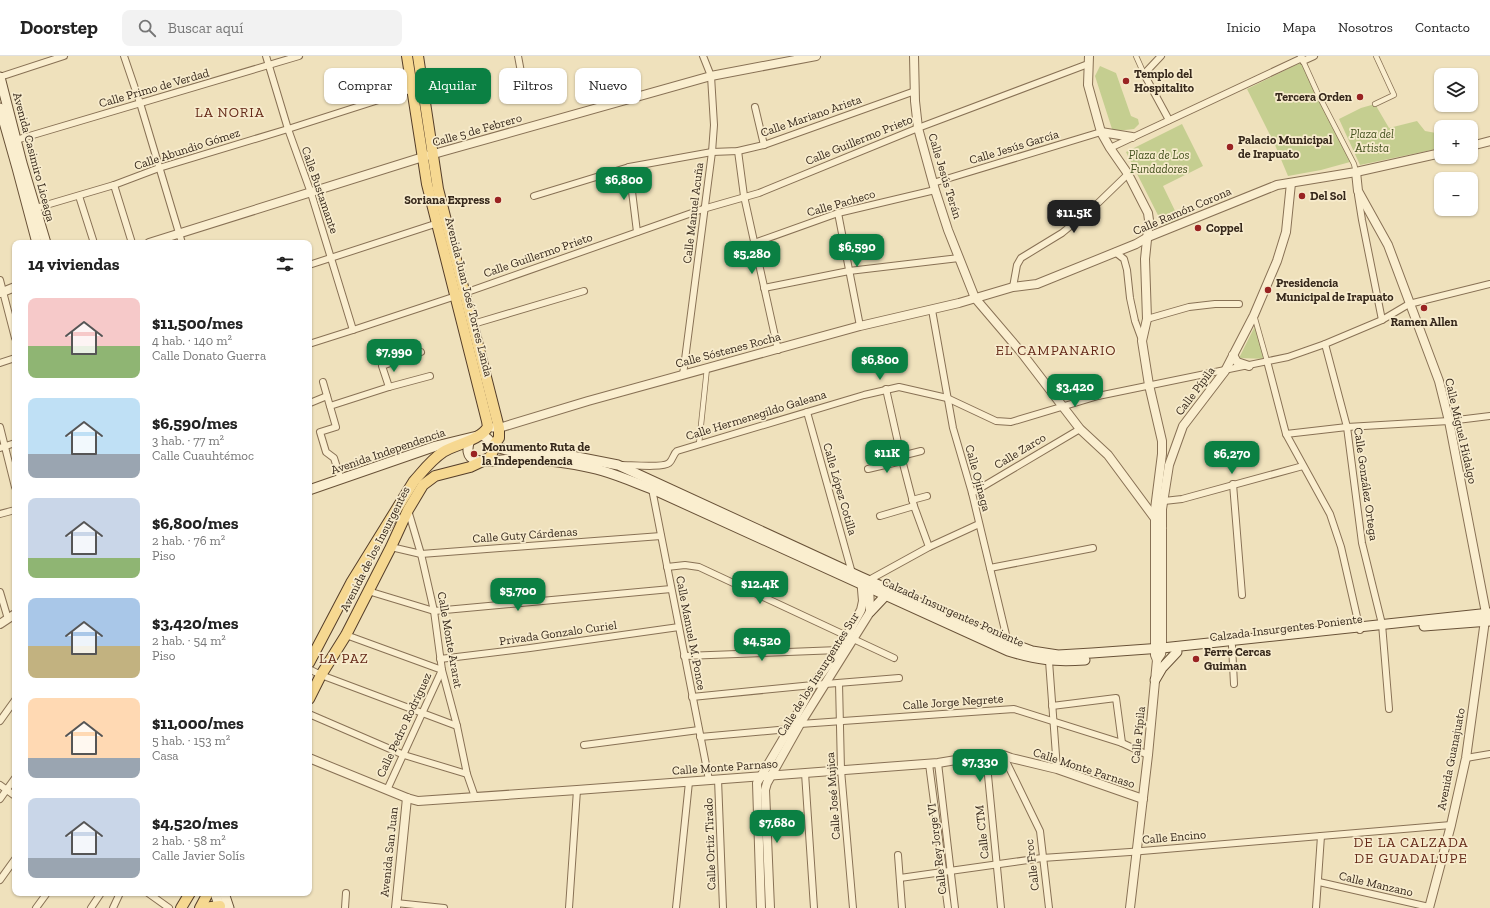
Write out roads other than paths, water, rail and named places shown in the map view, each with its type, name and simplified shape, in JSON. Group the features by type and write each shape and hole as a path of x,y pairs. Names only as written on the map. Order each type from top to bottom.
{"main road":[{"name":"Avenida Juan José Torres Landa","path":"406,56 428,156 438,189 488,427"},
{"name":"Avenida Juan José Torres Landa","path":"418,56 428,156 428,184 438,223 460,294 473,324 499,428"},
{"name":"Avenida Casimiro Liceaga","path":"0,77 16,140 45,240"},
{"name":"Avenida Casimiro Liceaga","path":"0,108 18,168 36,240"},
{"path":"488,427 481,434 472,438 467,446 471,457 476,460 482,461 491,456 493,446 499,438 499,428"},
{"path":"472,438 481,436 486,437 493,446"},
{"name":"Avenida Independencia","path":"312,489 436,446 472,438"},
{"name":"Avenida de los Insurgentes","path":"312,657 351,582 414,481 443,452 472,438"},
{"name":"Calzada Insurgentes Poniente","path":"493,446 506,450 618,465 852,573 865,583 886,595 1008,646 1032,651 1058,655 1093,656 1177,652 1196,647 1232,646 1382,626 1488,617"},
{"name":"Calzada Insurgentes Poniente","path":"482,461 514,459 574,460 652,490 1008,646 1030,658 1049,661 1064,661 1093,656"},
{"name":"Avenida de los Insurgentes","path":"312,693 321,675 346,635 391,547 408,510 425,482 435,476 482,461"},
{"path":"870,612 886,595"},
{"name":"Calzada Insurgentes Poniente","path":"1158,653 1196,647 1360,629"},
{"path":"1156,680 1162,668 1177,652"},
{"path":"181,908 188,896"},
{"path":"207,896 202,908 223,907"},
{"path":"217,896 223,907"},
{"path":"223,907 224,896"}],"street":[{"path":"0,77 64,56"},
{"path":"124,56 140,103 181,240"},
{"name":"Calle Bustamante","path":"266,56 288,129 311,193 353,330"},
{"name":"Calle Primo de Verdad","path":"16,140 299,56"},
{"path":"518,56 520,68"},
{"name":"Calle Manuel Acuña","path":"683,375 703,209 712,152 714,125 711,76 704,56"},
{"name":"Calle 5 de Febrero","path":"159,240 428,156 711,76 816,56"},
{"name":"Calle Jesús Terán","path":"914,56 918,128 934,186 959,258 975,298 1021,352 1061,407 1080,429 1108,455 1162,528"},
{"path":"1136,56 1169,120"},
{"path":"1144,74 1161,56"},
{"path":"1110,148 1302,58 1314,56"},
{"path":"1375,104 1394,95 1376,56"},
{"path":"1302,58 1317,92 1354,164 1356,172"},
{"path":"1089,60 1088,86 1102,132 1110,148 1128,174 1148,213 1149,227 1145,259 1147,319 1142,342"},
{"name":"Calle Guillermo Prieto","path":"312,343 460,294 703,209 744,196 759,193 1089,60"},
{"name":"Calle Abundio Gómez","path":"36,208 114,185 159,168 413,89"},
{"name":"Calle Mariano Arista","path":"534,196 629,167 712,152 738,151 764,145 915,91"},
{"path":"754,107 764,145"},
{"path":"1102,132 1132,137"},
{"name":"Calle Jesús García","path":"934,186 1102,132"},
{"path":"1478,144 1490,140"},
{"path":"738,151 744,196 778,350"},
{"name":"Calle Ramón Corona","path":"975,298 1013,287 1037,284 1269,188 1356,172 1434,155"},
{"path":"629,167 637,232"},
{"name":"Calle Miguel Hidalgo","path":"1356,172 1358,191 1388,245 1439,381 1449,421 1488,617"},
{"path":"1013,287 1017,265 1021,258 1062,233 1096,205 1128,174"},
{"name":"Calle Pípila","path":"1130,908 1138,851 1156,680 1162,528 1169,465 1184,426 1225,371 1254,315 1286,232 1291,183"},
{"path":"114,185 131,240"},
{"name":"Calle Pacheco","path":"754,243 838,213 934,186"},
{"path":"1358,191 1362,220 1382,320"},
{"path":"78,196 93,240"},
{"path":"838,213 860,326"},
{"path":"312,264 438,223"},
{"path":"1115,252 1124,259 1127,270 1130,298 1135,321 1142,342"},
{"path":"764,288 849,271 959,258"},
{"path":"0,280 12,327"},
{"name":"Calle Hermenegildo Galeana","path":"618,465 664,465 671,461 676,452 699,444 886,389 898,387 947,398 996,421 1011,422 1098,396 1288,357 1325,344 1382,320 1409,304 1490,284"},
{"path":"2,292 12,288"},
{"path":"473,324 584,291"},
{"name":"Calle Sóstenes Rocha","path":"488,427 499,428 588,401 778,350 860,326 932,310 975,298"},
{"path":"1147,319 1189,307 1215,304 1239,304"},
{"name":"Calle Ojinaga","path":"932,310 953,428 972,493 1008,646"},
{"path":"1254,315 1286,434 1330,514 1341,547 1360,629"},
{"name":"Calle Pípila","path":"1142,342 1149,385 1162,441 1162,454 1155,499 1158,653"},
{"name":"Calle González Ortega","path":"1325,344 1347,427 1362,543 1382,626 1389,709"},
{"path":"389,387 382,366 421,352"},
{"path":"1233,355 1237,362 1249,366"},
{"path":"0,363 12,359"},
{"path":"699,444 707,368"},
{"path":"330,406 389,387 430,376"},
{"path":"323,382 336,426 320,432 326,452 334,458 341,480"},
{"path":"886,389 912,500 929,547"},
{"path":"312,402 327,396"},
{"name":"Calle López Cotilla","path":"807,412 852,573"},
{"path":"1286,434 1347,427 1449,421 1490,416"},
{"path":"0,427 2,447 12,478"},
{"name":"Calle Zarco","path":"972,493 1080,429"},
{"path":"1162,441 1168,445 1173,444 1178,440"},
{"path":"2,447 12,444"},
{"path":"868,469 921,451"},
{"path":"1164,501 1182,499 1303,466"},
{"path":"1233,484 1242,595"},
{"name":"Calle Manuel M. Ponce","path":"652,490 708,780"},
{"path":"912,500 927,496"},
{"path":"880,516 914,506"},
{"name":"Calle Monte Ararat","path":"408,510 421,554 434,611 442,670 474,797"},
{"path":"0,514 12,511"},
{"path":"865,583 929,547 979,524"},
{"name":"Calle Guty Cárdenas","path":"391,547 421,554 661,536"},
{"path":"990,568 1093,548"},
{"path":"667,567 685,565 699,567 850,636 894,658"},
{"name":"Calle de los Insurgentes Sur","path":"760,777 789,730 813,685 838,650 870,612 865,583"},
{"name":"Calle de los Insurgentes Sur","path":"770,908 765,790 770,776 800,724 826,684 850,636 861,610 865,583"},
{"path":"368,591 434,611 672,589"},
{"path":"0,592 12,617 0,624"},
{"name":"Avenida Guanajuato","path":"1429,908 1451,825 1466,758 1488,617"},
{"name":"Privada Gonzalo Curiel","path":"440,659 678,627"},
{"path":"346,635 442,670"},
{"path":"1232,646 1234,684"},
{"path":"684,656 838,650"},
{"path":"1049,661 1052,721 1057,769"},
{"path":"312,670 422,714 457,726"},
{"name":"Calle Pedro Rodríguez","path":"387,790 442,670"},
{"path":"692,697 899,678"},
{"name":"Calle José Mujica","path":"839,683 841,770 853,908"},
{"path":"1052,706 1116,698 1122,743"},
{"path":"0,720 12,704"},
{"name":"Calle Jorge Negrete","path":"800,724 1014,709 1122,743 1148,755"},
{"path":"312,715 404,755 467,774"},
{"path":"584,745 699,734 789,730"},
{"path":"1466,758 1490,754"},
{"name":"Calle Monte Parnaso","path":"312,759 407,798 418,800 760,777 933,763 986,755 1003,755 1057,769 1143,799"},
{"name":"Calle CTM","path":"986,755 1001,908"},
{"name":"Calle Froc","path":"1003,755 1040,831 1049,908"},
{"name":"Calle Rey Jorge VI","path":"933,763 955,908"},
{"name":"Calle Rey Jorge VI","path":"933,763 948,908"},
{"path":"805,773 814,908"},
{"path":"760,777 757,783 756,791 761,908"},
{"name":"Calle Ortiz Tirado","path":"718,779 723,908"},
{"path":"0,799 12,782"},
{"path":"676,908 689,782"},
{"path":"0,785 12,794"},
{"path":"570,908 577,790"},
{"name":"Avenida San Juan","path":"396,905 407,798"},
{"name":"Calle Encino","path":"900,878 1042,858 1451,825"},
{"path":"1316,908 1321,836"},
{"path":"898,855 902,908"},
{"path":"0,880 12,863"},
{"name":"Calle Manzano","path":"1319,882 1429,908"},
{"path":"345,908 346,893"},
{"path":"36,908 45,896"},
{"path":"91,908 99,896"},
{"path":"112,908 118,896"},
{"path":"152,896 169,908"},
{"path":"396,905 444,908"}],"place":[{"name":"Templo del Hospitalito","path":"1126,81"},
{"name":"Tercera Orden","path":"1360,97"},
{"name":"Palacio Municipal de Irapuato","path":"1230,147"},
{"name":"Del Sol","path":"1302,196"},
{"name":"Soriana Express","path":"498,200"},
{"name":"Coppel","path":"1198,228"},
{"name":"Presidencia Municipal de Irapuato","path":"1268,290"},
{"name":"Ramen Allen","path":"1424,308"},
{"name":"Monumento Ruta de la Independencia","path":"474,454"},
{"name":"Ferre Cercas Guiman","path":"1196,659"}],"district":[{"name":"LA NORIA","path":"230,112"},
{"name":"EL CAMPANARIO","path":"1056,350"},
{"name":"LA PAZ","path":"344,658"},
{"name":"DE LA CALZADA DE GUADALUPE","path":"1411,850"}],"park label":[{"name":"Plaza del Artista","path":"1372,141"},
{"name":"Plaza de Los Fundadores","path":"1159,162"}]}
